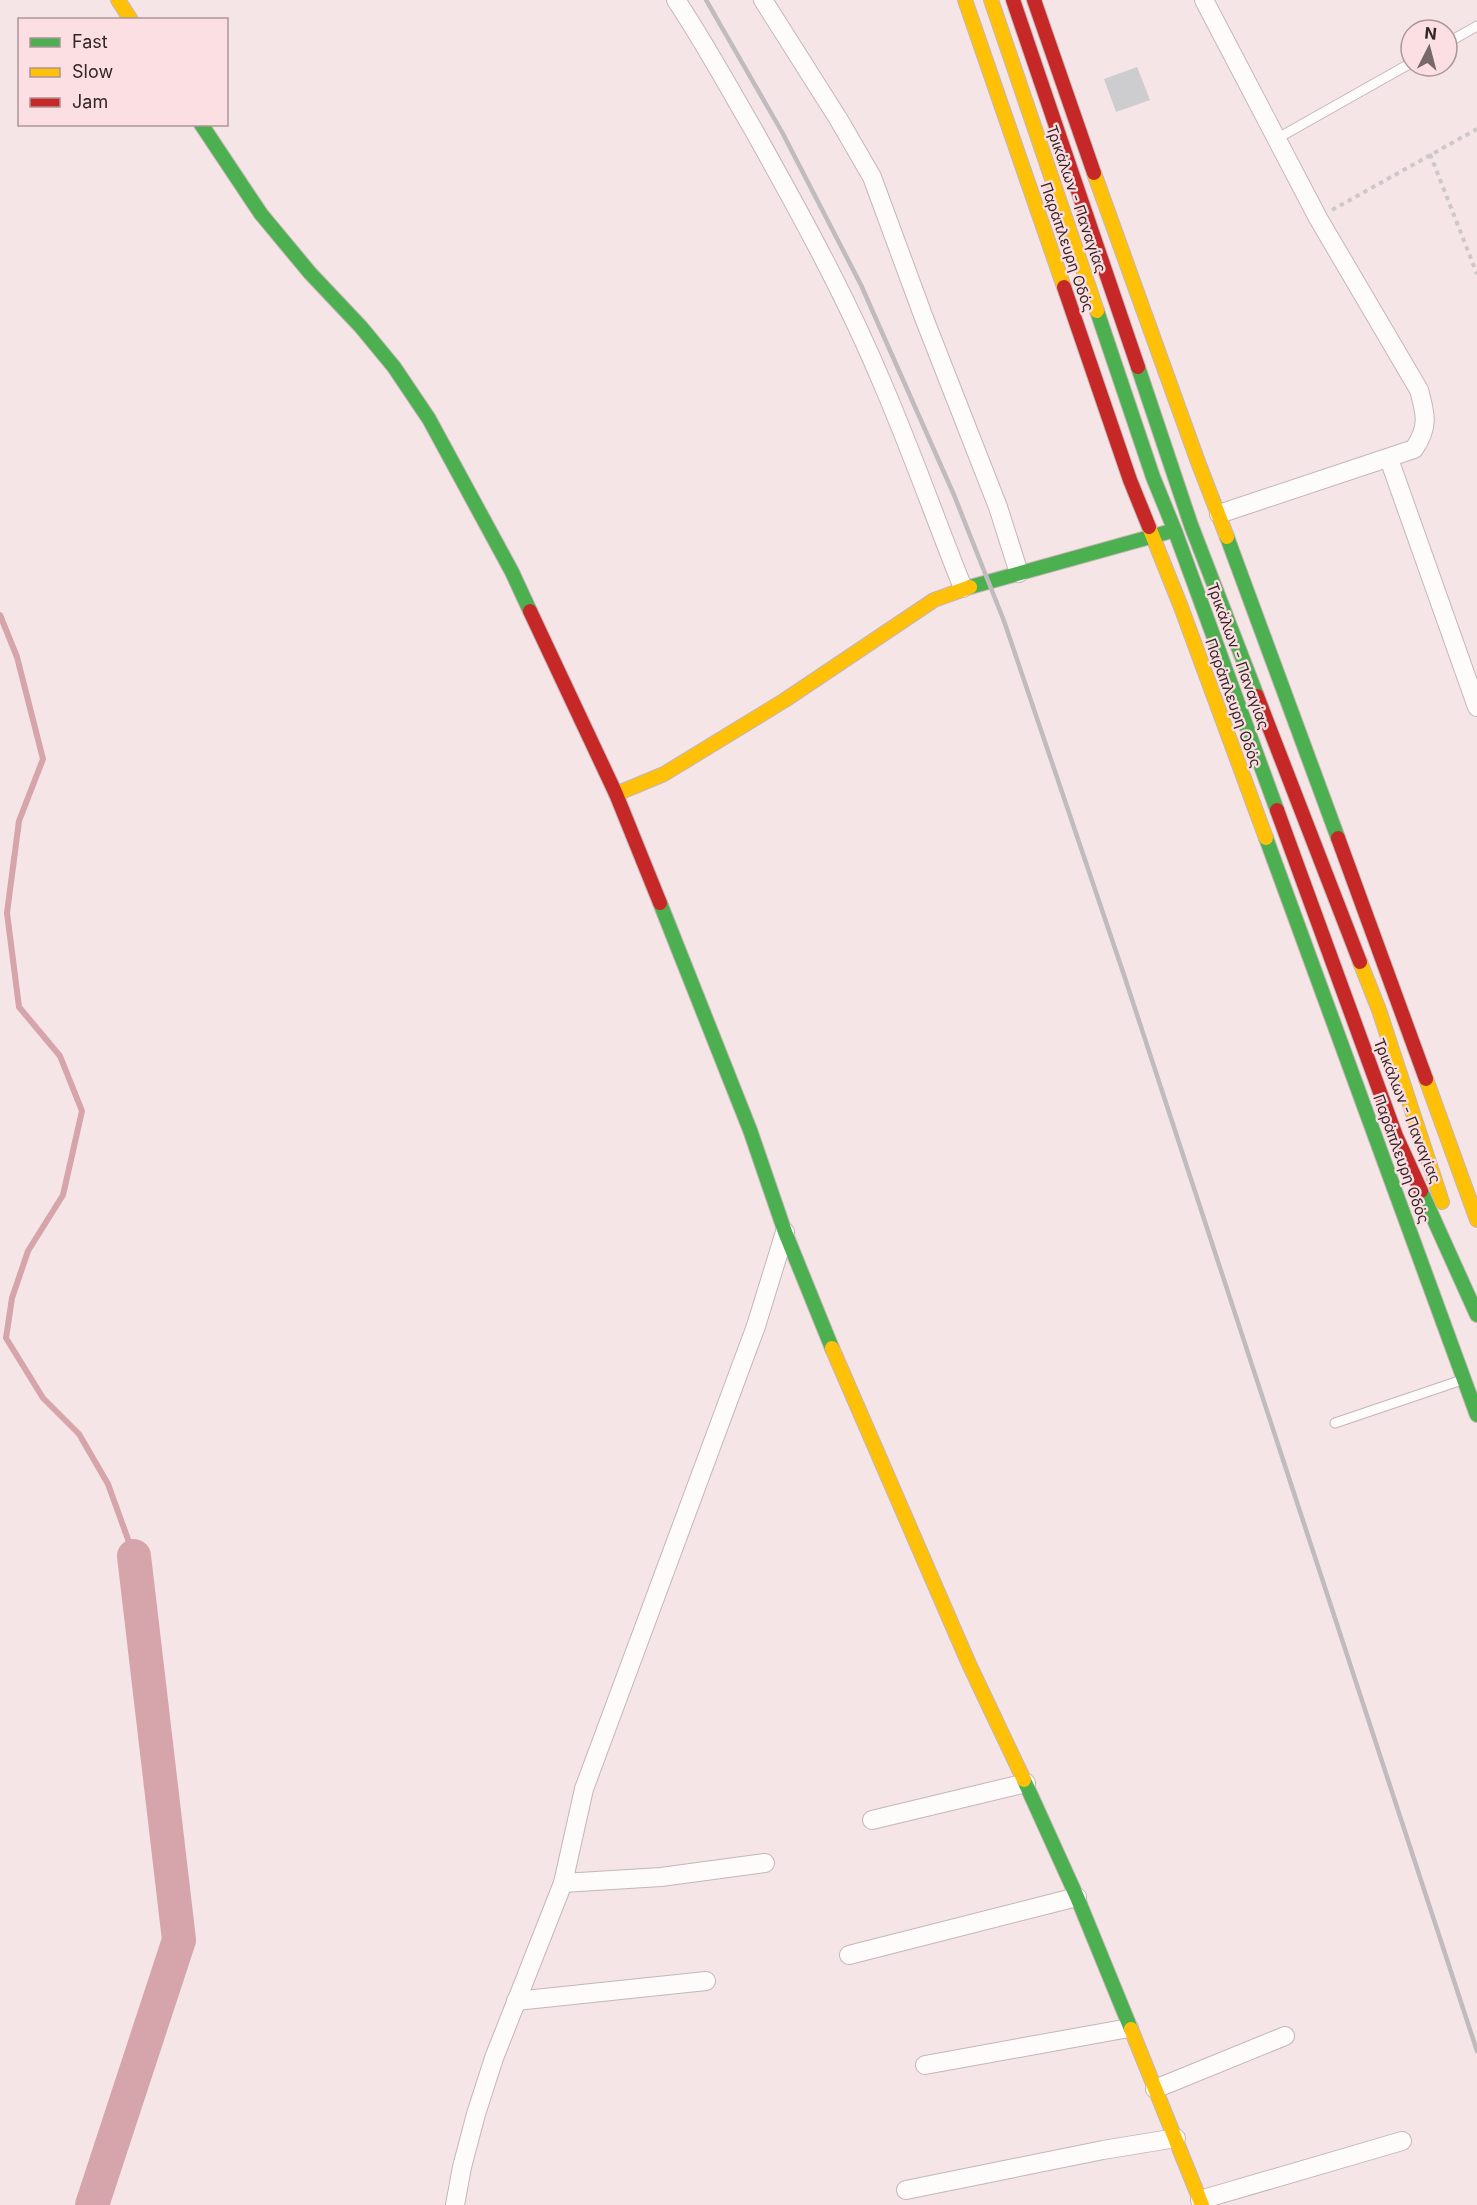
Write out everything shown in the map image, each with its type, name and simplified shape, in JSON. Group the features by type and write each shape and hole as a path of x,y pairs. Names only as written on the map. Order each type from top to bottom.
{"street":[{"path":"118,0 130,18"},
{"path":"676,0 726,81 825,258 882,382 963,588"},
{"path":"763,0 849,136 872,177 998,507 1019,573"},
{"name":"Παράπλευρη Οδός","path":"965,0 1130,480 1153,536 1477,1415"},
{"name":"Τρικάλων - Παναγίας","path":"991,0 1153,477 1175,531 1396,1136 1477,1315"},
{"name":"Τρικάλων - Παναγίας","path":"1013,0 1205,519 1378,1010 1477,1306"},
{"path":"1034,0 1205,519 1475,1208"},
{"path":"616,794 664,774 785,700 925,606 963,588 1175,531 1414,449 1423,436 1426,415 1419,390 1318,218 1204,0"},
{"path":"202,126 261,214 387,359 429,419 512,572 616,794 750,1130 785,1232 856,1406 955,1633 1077,1897 1201,2203 1402,2141"},
{"path":"1389,459 1477,707"},
{"path":"455,2205 476,2114 516,2001 563,1883 584,1789 756,1326 785,1232"},
{"path":"872,1820 1026,1783"},
{"path":"563,1883 661,1877 765,1863"},
{"path":"849,1955 1077,1897"},
{"path":"516,2001 706,1981"},
{"path":"925,2065 1129,2028"},
{"path":"1155,2089 1285,2036"},
{"path":"906,2190 1176,2138"}],"lane":[{"path":"1459,36 1477,26"},
{"path":"1278,138 1399,70"},
{"path":"1335,1423 1464,1379"}],"path":[{"path":"1318,218 1477,129"},
{"path":"1430,154 1477,274"}],"building":[{"path":"1137,67 1150,100 1116,112 1104,79"}],"waterway":[{"path":"0,615 17,657 43,759 19,821 7,913 19,1007 60,1056 82,1111 63,1195 28,1251 12,1298 6,1338 43,1398 79,1434 108,1484 134,1556"},
{"path":"92,2205 179,1940 134,1556"}],"railway":[{"path":"706,0 782,132 861,285 954,495 1004,621 1123,972 1477,2051"}],"traffic: fast":[{"path":"202,126 261,214 394,367 429,419 512,572 530,611"},
{"path":"1097,311 1153,477 1277,810"},
{"path":"1138,367 1191,525 1257,696"},
{"path":"970,587 1168,532"},
{"path":"1227,537 1338,838"},
{"path":"1266,838 1477,1415"},
{"path":"660,903 750,1130 785,1232 832,1348"},
{"path":"1421,1191 1477,1315"},
{"path":"1024,1780 1077,1897 1131,2029"}],"traffic: slow":[{"path":"118,0 130,18"},
{"path":"965,0 1064,287"},
{"path":"991,0 1097,311"},
{"path":"1094,173 1227,537"},
{"path":"1149,527 1266,838"},
{"path":"616,794 664,774 785,700 934,600 970,587"},
{"path":"1360,962 1379,1010 1442,1202"},
{"path":"1426,1079 1477,1220"},
{"path":"832,1348 969,1664 1024,1780"},
{"path":"1131,2029 1202,2205"}],"traffic: jam":[{"path":"1013,0 1138,367"},
{"path":"1034,0 1094,173"},
{"path":"1064,287 1130,480 1149,527"},
{"path":"530,611 616,794 660,903"},
{"path":"1257,696 1360,962"},
{"path":"1277,810 1396,1136 1421,1191"},
{"path":"1338,838 1426,1079"}]}
